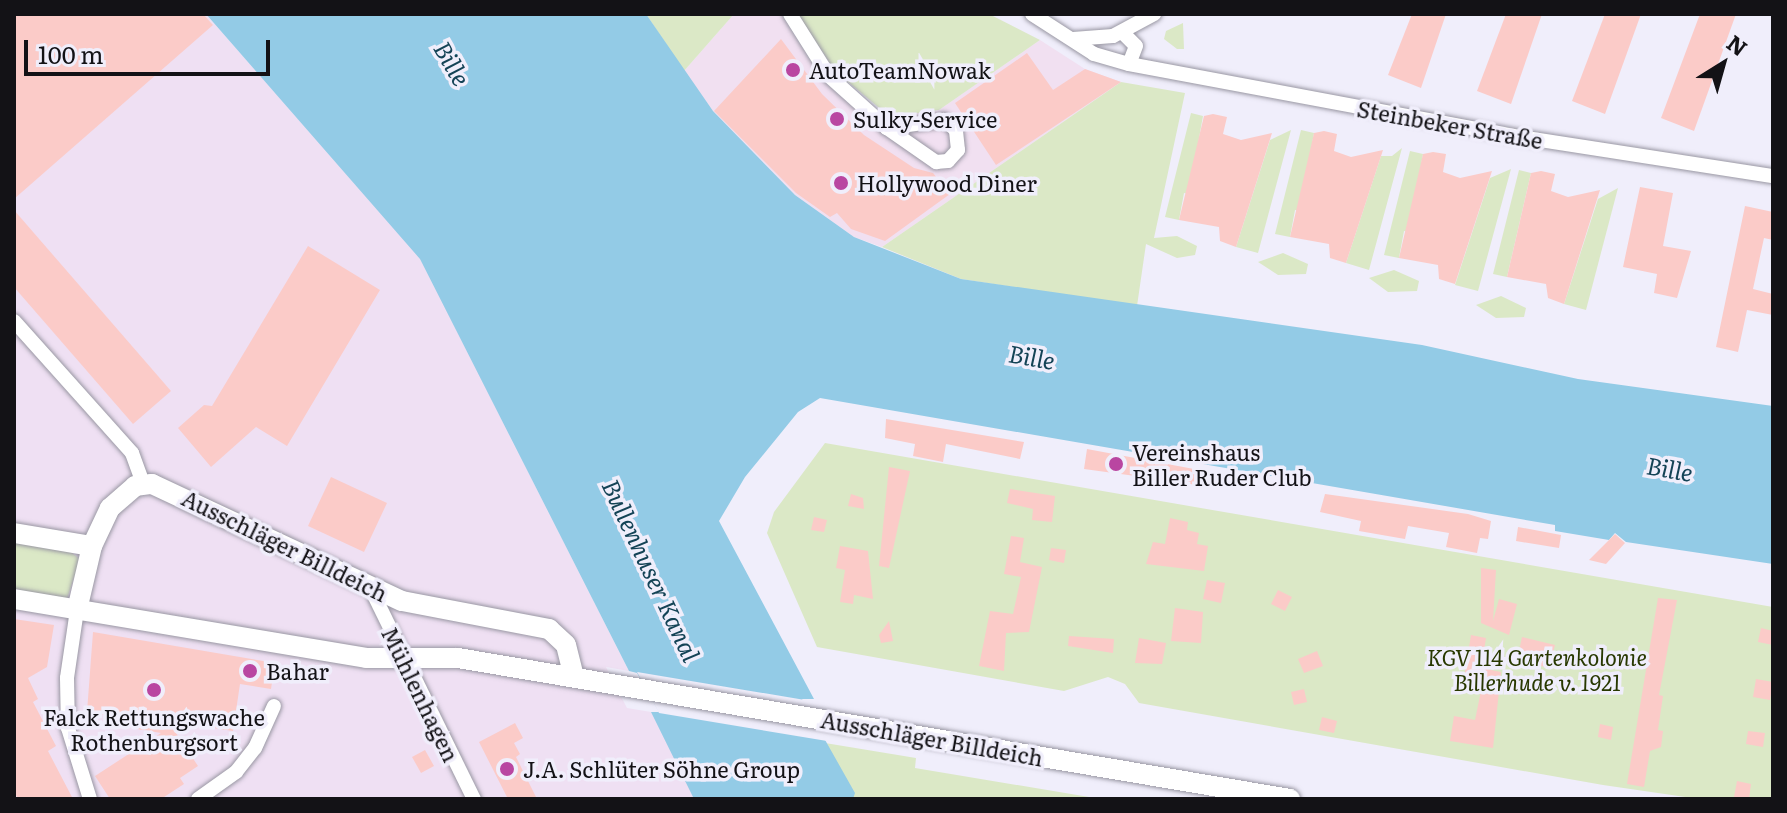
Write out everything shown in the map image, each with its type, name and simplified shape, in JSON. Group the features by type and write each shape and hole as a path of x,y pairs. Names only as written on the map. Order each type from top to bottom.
{"street":[{"path":"790,14 829,76 887,128 936,162 948,161 958,150 956,130 944,120 887,128"},
{"name":"Steinbeker Straße","path":"1032,14 1094,54 1129,64 1520,137 1773,176"},
{"path":"1067,38 1123,33 1154,14"},
{"path":"1123,33 1136,46 1129,64"},
{"path":"14,321 132,453 143,484 110,508 92,546 77,610 67,678 68,728 90,799"},
{"name":"Ausschläger Billdeich","path":"143,484 178,492 371,589 402,601 549,629 566,645 574,677"},
{"path":"14,533 92,546"},
{"name":"Mühlenhagen","path":"371,589 401,657 474,799"},
{"name":"Ausschläger Billdeich","path":"14,599 299,648 401,657 458,658 1290,799"},
{"path":"198,799 236,772 255,748 274,706"}],"shaded area":[{"path":"14,14 206,14 420,258 629,671 606,667 627,708 651,712 696,799 14,799"},
{"path":"734,14 781,14 823,81 883,133 890,117 939,110 1040,40 1085,69 1121,82 882,247 854,237 795,195 713,111 684,71"}],"green space":[{"path":"646,14 734,14 684,71"},
{"path":"798,14 989,14 1040,40 939,110 890,117 835,71"},
{"path":"1183,23 1184,49 1177,49 1164,39 1166,31"},
{"path":"1121,82 1185,93 1154,238 1177,236 1197,246 1195,255 1177,258 1146,244 1137,306 961,279 882,247"},
{"path":"1191,113 1203,116 1189,194 1184,193 1179,220 1165,217"},
{"path":"1291,130 1258,253 1236,247 1270,140"},
{"path":"1301,130 1314,133 1300,211 1295,210 1290,237 1275,234"},
{"path":"1402,148 1369,270 1346,263 1381,156 1392,156"},
{"path":"1410,151 1423,154 1409,232 1404,231 1399,258 1384,255"},
{"path":"1511,169 1478,291 1455,285 1490,178"},
{"path":"1519,170 1531,173 1507,277 1493,274"},
{"path":"1618,188 1586,310 1564,304 1598,199"},
{"path":"1283,253 1308,264 1306,274 1278,275 1258,262"},
{"path":"1394,270 1419,281 1417,291 1388,292 1369,278"},
{"path":"1501,296 1526,308 1524,317 1496,318 1476,305"},
{"name":"KGV 114 Gartenkolonie Billerhude v. 1921","path":"825,443 1773,607 1773,799 1699,799 1603,785 1139,703 1125,684 1108,677 1064,691 817,647 767,533 774,512"},
{"path":"14,541 68,550 80,559 67,599 14,594"},
{"path":"825,743 916,758 915,768 1101,799 853,799"}],"water":[{"path":"206,14 646,14 713,111 795,195 854,237 961,279 1422,345 1578,379 1773,406 1773,564 1626,542 1615,533 1609,540 1555,531 1555,525 820,398 798,412 745,477 719,521 814,699 802,699 855,793 853,799 694,799 651,712 659,712 637,673 629,671 420,259"}],"pier":[{"path":"637,672 805,700 827,741 659,713"}],"building":[{"path":"14,14 203,14 213,25 14,199"},
{"path":"1412,14 1446,14 1421,88 1388,75"},
{"path":"1506,14 1542,14 1511,104 1477,91"},
{"path":"1605,14 1641,14 1605,114 1572,101"},
{"path":"1700,14 1736,14 1694,131 1661,118"},
{"path":"781,39 822,94 864,135 914,168 933,173 950,194 885,241 851,229 837,213 830,217 796,193 714,111"},
{"path":"1027,53 1053,90 1085,69 1121,82 996,165 955,103"},
{"path":"1204,116 1227,117 1223,134 1241,140 1272,133 1236,247 1220,241 1219,227 1179,220"},
{"path":"1324,131 1337,134 1334,151 1351,157 1383,150 1346,263 1330,258 1329,244 1290,237 1314,133"},
{"path":"1423,154 1446,154 1443,172 1460,178 1492,171 1455,284 1439,279 1438,265 1399,258"},
{"path":"1541,171 1555,174 1551,191 1568,197 1600,190 1564,304 1548,298 1546,284 1507,277 1531,173"},
{"path":"1640,187 1673,193 1663,246 1691,251 1677,298 1654,293 1657,274 1623,267"},
{"path":"1745,206 1773,212 1773,240 1764,238 1753,289 1773,294 1773,315 1747,310 1738,352 1716,347"},
{"path":"14,210 171,391 133,424 14,287"},
{"path":"308,246 380,290 287,446 256,427 211,467 178,428 204,405 212,406"},
{"path":"886,419 1024,442 1020,459 946,444 943,462 913,456 915,444 885,438"},
{"path":"1087,449 1210,472 1207,487 1185,483 1184,488 1171,485 1172,481 1084,469"},
{"path":"889,467 910,471 889,568 879,566"},
{"path":"331,477 387,503 364,552 308,526"},
{"path":"1010,489 1055,496 1052,522 1032,520 1033,509 1007,503"},
{"path":"851,494 863,498 864,509 848,506"},
{"path":"1325,494 1468,514 1491,521 1488,539 1480,538 1477,553 1446,547 1449,533 1408,526 1405,539 1359,531 1361,521 1320,512"},
{"path":"814,517 827,520 824,532 811,530"},
{"path":"1170,518 1188,522 1187,530 1199,533 1197,544 1208,546 1204,571 1146,564 1153,542 1165,544"},
{"path":"1518,527 1561,535 1559,548 1516,541"},
{"path":"1615,534 1625,543 1606,564 1589,560"},
{"path":"1011,536 1024,538 1020,562 1042,567 1029,632 1006,633 1004,671 979,666 990,611 1013,614 1021,577 1004,574"},
{"path":"840,546 868,551 873,599 854,595 853,604 840,602 845,570 836,568"},
{"path":"1051,548 1066,550 1064,563 1049,560"},
{"path":"1481,568 1496,570 1493,621 1499,599 1517,604 1509,635 1481,623"},
{"path":"1207,580 1225,583 1221,603 1203,599"},
{"path":"1278,590 1292,597 1285,611 1271,604"},
{"path":"1658,598 1677,600 1659,695 1663,696 1658,730 1663,731 1661,747 1650,751 1644,787 1627,784"},
{"path":"1175,608 1203,612 1201,643 1171,641"},
{"path":"14,619 54,625 47,667 28,678 38,699 33,702 56,746 48,751 73,799 18,799 14,791"},
{"path":"889,621 893,641 881,643 879,635"},
{"path":"1761,628 1773,631 1773,645 1758,642"},
{"path":"93,632 275,663 271,689 240,684 233,731 168,721 198,766 180,778 184,784 161,799 110,799 95,776 161,733 125,727 127,718 87,712"},
{"path":"1471,635 1486,638 1481,668 1501,672 1493,748 1450,741 1454,716 1475,720 1482,686 1463,684"},
{"path":"1069,636 1114,639 1113,653 1068,646"},
{"path":"1522,637 1555,645 1549,668 1517,660"},
{"path":"1139,638 1166,643 1162,664 1135,663"},
{"path":"1317,651 1323,666 1304,673 1298,659"},
{"path":"1756,679 1773,682 1770,700 1753,697"},
{"path":"1304,689 1307,702 1294,705 1291,692"},
{"path":"1322,717 1337,721 1334,733 1319,730"},
{"name":"J.A. Schlüter Söhne Group","path":"515,723 523,738 514,743 520,754 516,757 537,799 508,799 479,742"},
{"path":"1600,724 1613,727 1611,740 1598,737"},
{"path":"1748,731 1765,733 1763,747 1746,744"},
{"path":"425,750 434,766 421,773 412,757"},
{"path":"1737,781 1751,784 1749,799 1734,797"}],"place":[{"name":"AutoTeamNowak","path":"793,70"},
{"name":"Sulky-Service","path":"837,119"},
{"name":"Hollywood Diner","path":"841,183"},
{"name":"Vereinshaus Biller Ruder Club","path":"1116,464"},
{"name":"Bahar","path":"250,671"},
{"name":"Falck Rettungswache Rothenburgsort","path":"154,690"},
{"name":"J.A. Schlüter Söhne Group","path":"507,769"}],"water label":[{"name":"Bille","path":"453,63"},
{"name":"Bille","path":"1032,356"},
{"name":"Bille","path":"1670,468"},
{"name":"Bullenhuser Kanal","path":"652,570"}]}
